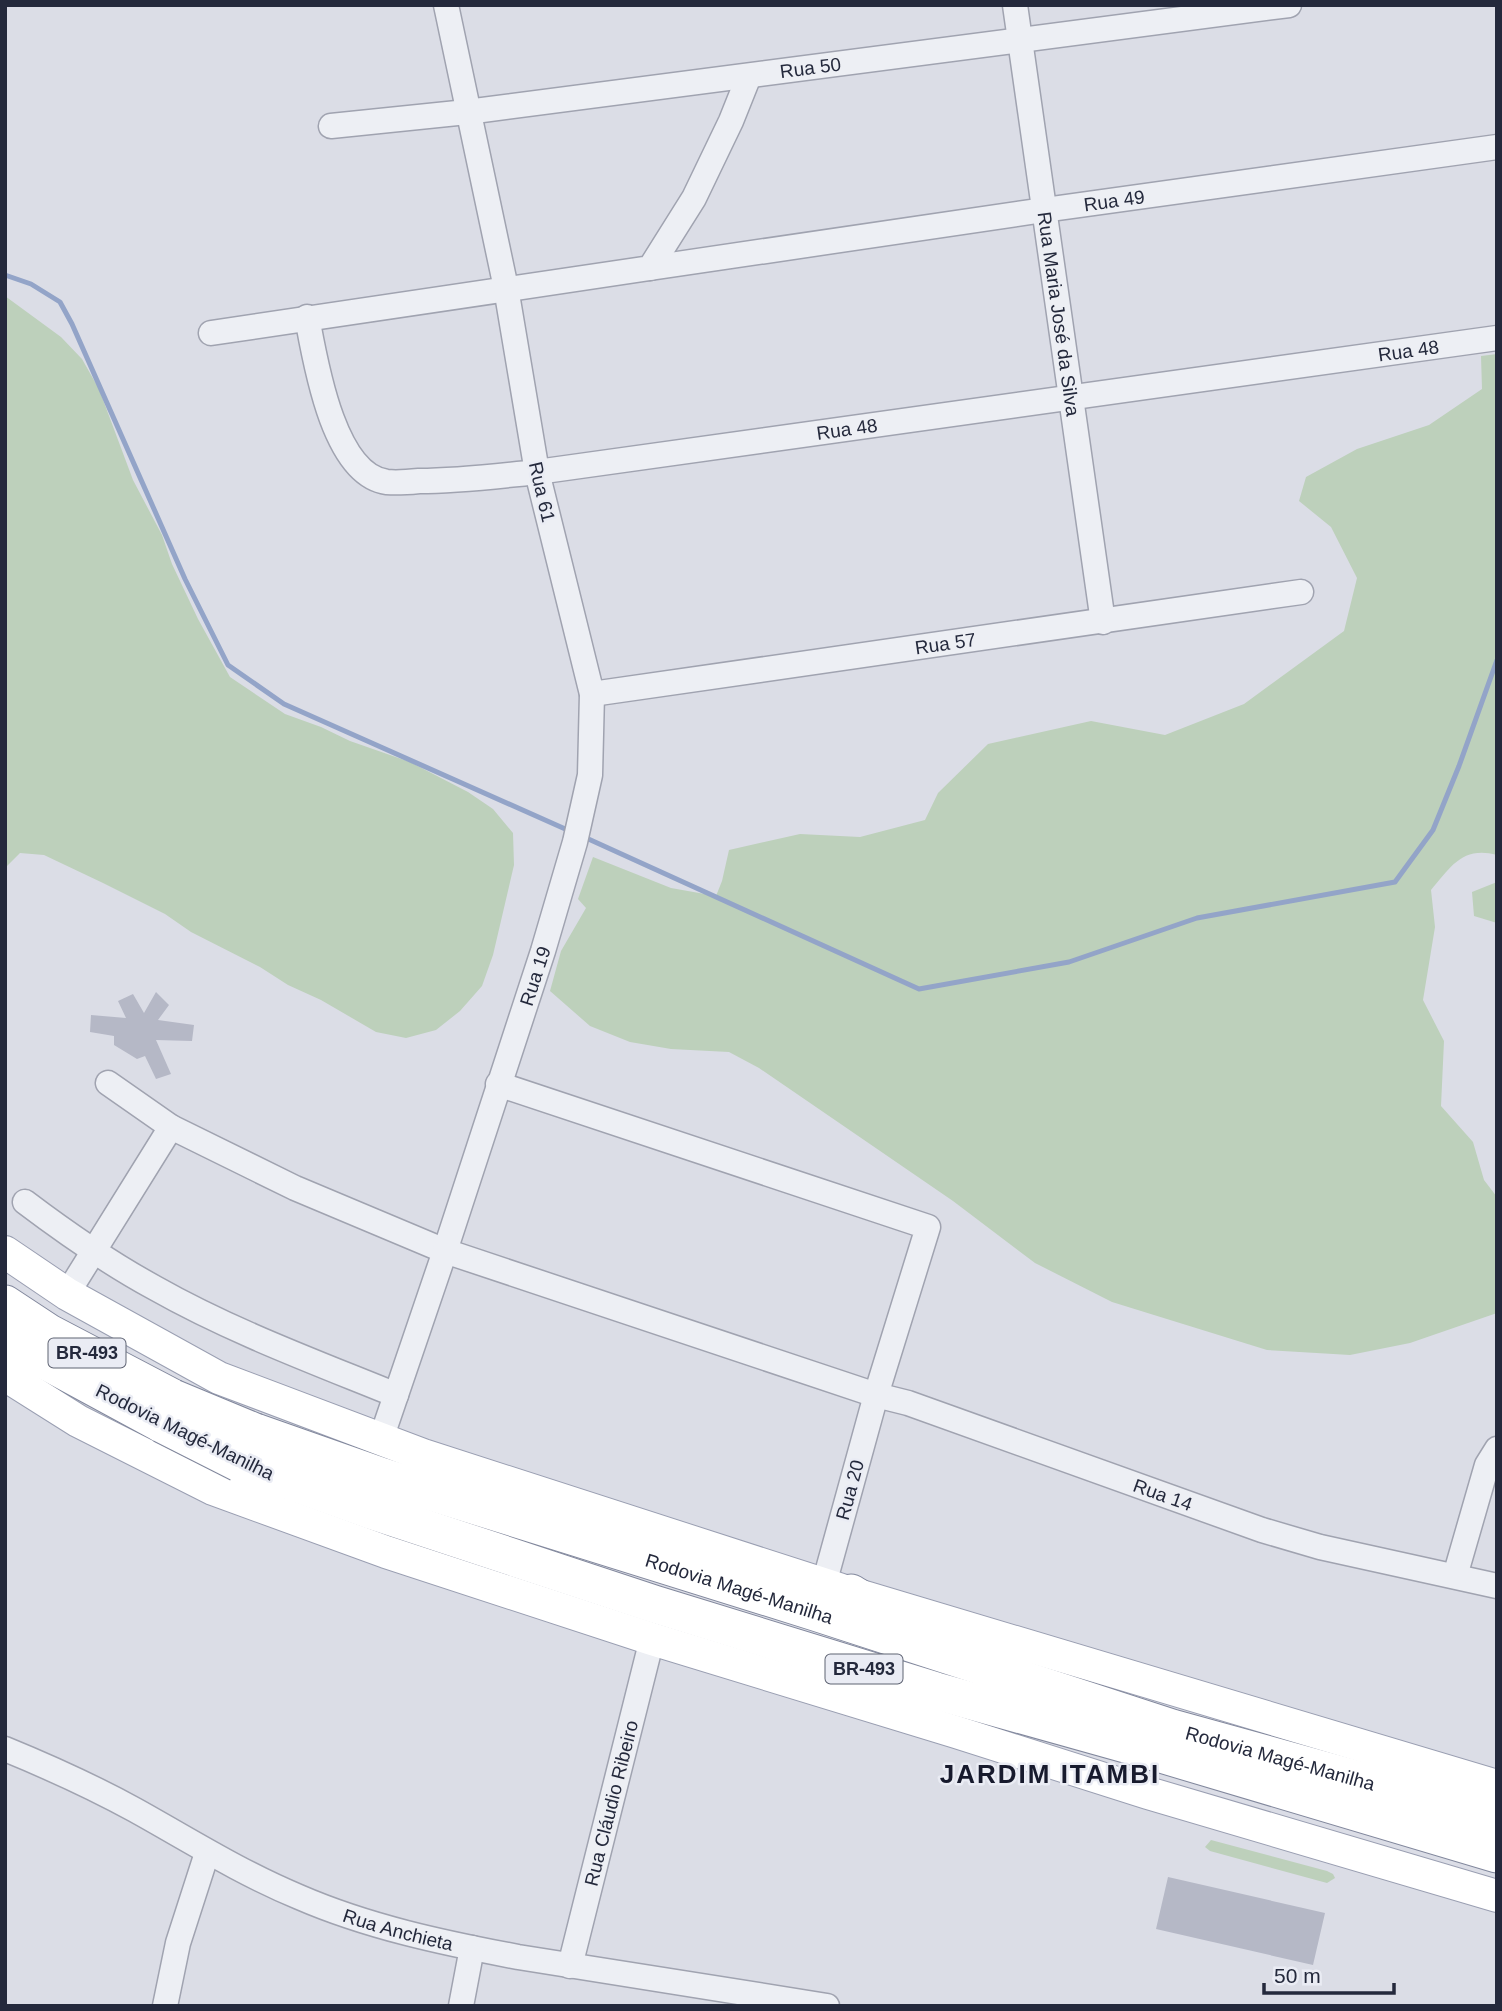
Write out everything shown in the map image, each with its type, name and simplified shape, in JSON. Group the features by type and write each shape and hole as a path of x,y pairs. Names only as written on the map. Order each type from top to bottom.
{"highway":[{"name":"Rodovia Magé-Manilha","path":"5,1304 167,1411"},
{"name":"Rodovia Magé-Manilha","path":"5,1339 247,1447 361,1507 667,1608 936,1691 1161,1754 1497,1854"},
{"name":"Rodovia Magé-Manilha","path":"247,1447 383,1477 1172,1728 1497,1821"},
{"path":"837,1589 965,1661"}],"main road":[{"path":"5,1252 67,1294 219,1378 381,1439 837,1589 1497,1786"},
{"path":"178,1472 219,1378"},
{"name":"BR-493","path":"9,1384 214,1489 386,1552 652,1639 1148,1793 1497,1896"},
{"path":"214,1489 256,1393"}],"street":[{"name":"Rua 61","path":"446,5 506,288 537,472 592,694"},
{"name":"Rua Maria José da Silva","path":"1014,5 1103,622"},
{"name":"Rua 50","path":"331,126 467,112 1290,5"},
{"path":"211,333 650,268 694,198 749,76"},
{"name":"Rua 49","path":"650,268 1497,147"},
{"name":"Rua 48","path":"307,317 322,393 344,446 367,473 386,482 446,481 537,472 1497,338"},
{"name":"Rua 57","path":"592,694 1301,593"},
{"name":"Rua 19","path":"381,1439 543,951 576,842 590,775 592,694"},
{"path":"108,1083 171,1127 295,1188 445,1251 876,1395"},
{"name":"Rua 20","path":"498,1084 928,1227 876,1395 837,1589"},
{"path":"67,1294 171,1127"},
{"path":"25,1202 155,1289 242,1330 396,1395"},
{"name":"Rua 14","path":"876,1395 908,1403 1262,1530 1320,1547 1497,1586"},
{"path":"1455,1576 1487,1465 1497,1449"},
{"name":"Rua Cláudio Ribeiro","path":"570,1966 652,1639"},
{"name":"Rua Anchieta","path":"5,1749 133,1810 207,1853 298,1897 354,1918 472,1948 827,2006"},
{"path":"165,2006 178,1942 207,1853"},
{"path":"461,2006 472,1948"}],"green space":[{"path":"5,296 61,337 82,359 99,389 133,480 162,535 172,564 230,677 285,714 410,762 468,792 493,809 513,833 514,865 493,955 482,986 460,1011 436,1030 406,1038 376,1032 191,932 165,914 44,855 20,853 5,868"},
{"path":"1497,354 1497,855 1475,853 1458,860 1431,890 1435,927 1423,1000 1444,1041 1441,1106 1473,1142 1484,1180 1497,1197 1497,1313 1410,1343 1350,1355 1267,1350 1112,1302 1035,1263 953,1201 759,1068 729,1052 671,1049 630,1042 590,1026 550,991 561,951 586,908 578,899 593,857 671,888 716,896 729,850 800,834 860,837 925,820 938,793 988,744 1091,721 1165,735 1244,704 1344,631 1357,578 1331,527 1299,501 1306,477 1357,449 1429,425 1482,389 1481,356"},
{"path":"1497,882 1497,923 1474,916 1472,892"},
{"path":"1211,1840 1327,1871 1335,1878 1327,1883 1210,1851 1205,1847"}],"building":[{"path":"156,992 169,1005 158,1020 194,1025 192,1041 156,1040 171,1074 156,1079 145,1056 137,1059 114,1045 114,1036 90,1032 91,1015 126,1018 118,1001 133,994 144,1013"},
{"path":"1168,1877 1325,1913 1313,1965 1156,1929"}],"waterway":[{"path":"5,275 31,284 60,302 185,579 228,665 284,704 572,832"},
{"path":"584,837 919,989 1069,962 1197,918 1395,882 1433,830 1497,660"}],"district":[{"name":"JARDIM ITAMBI","path":"1050,1774"}]}
